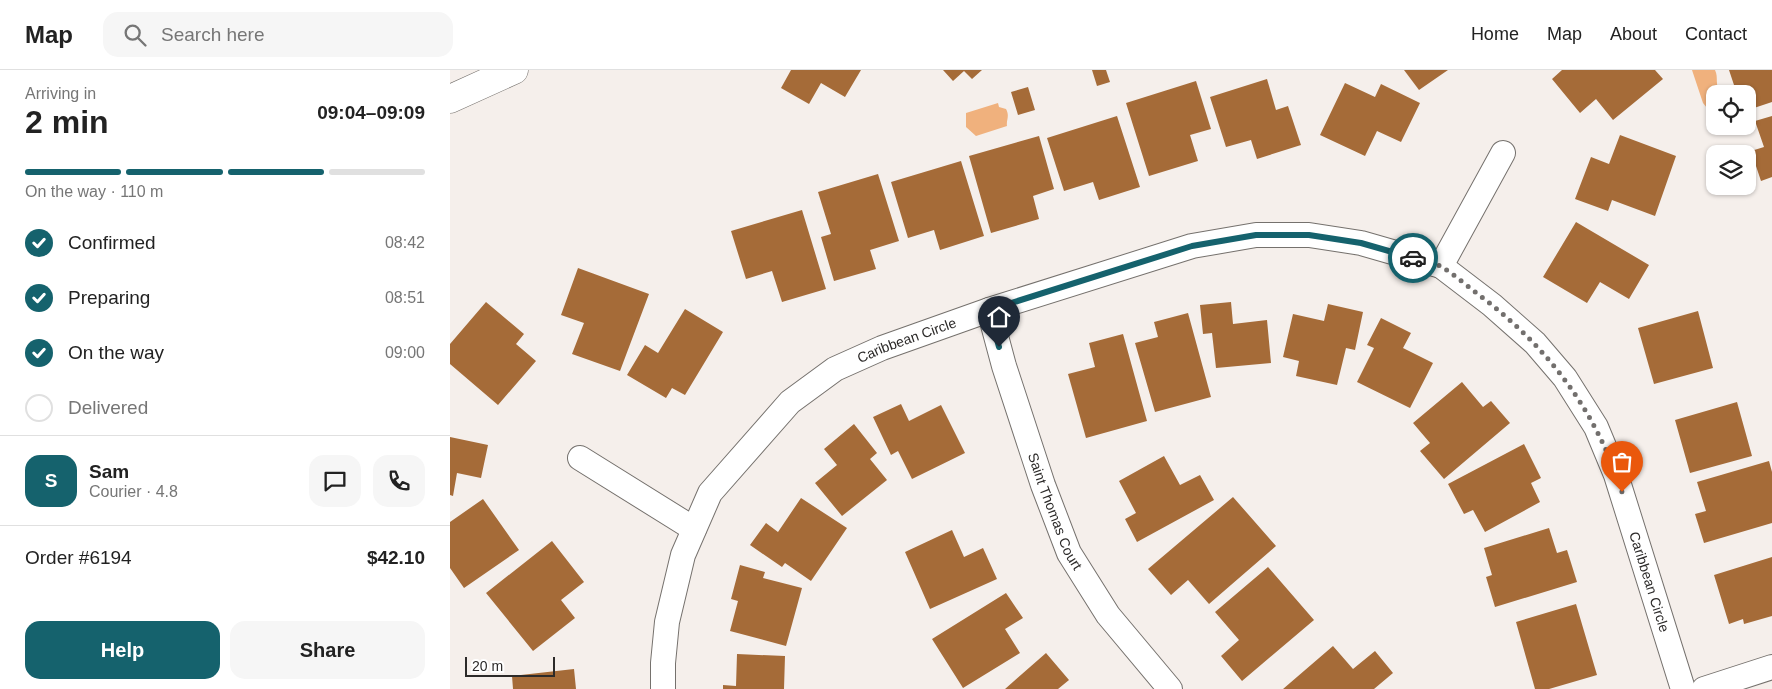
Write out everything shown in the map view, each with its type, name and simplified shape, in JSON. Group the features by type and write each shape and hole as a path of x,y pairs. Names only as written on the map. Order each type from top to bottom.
{"street":[{"path":"450,99 514,70"},
{"path":"1441,266 1503,153"},
{"name":"Caribbean Circle","path":"663,689 663,663 667,622 683,555 710,493 790,402 835,369 882,348 989,310 1192,246 1256,235 1309,235 1361,243 1441,266 1492,305 1535,343 1565,378 1596,427 1616,475 1683,689"},
{"name":"Saint Thomas Court","path":"989,310 1004,366 1043,485 1070,553 1108,615 1170,689"},
{"path":"580,458 694,529"},
{"path":"1704,689 1772,667"}],"shaded area":[{"path":"1692,70 1715,70 1718,85 1706,85 1706,107"},
{"path":"998,103 999,107 1007,111 1007,126 976,136 966,127 966,113"}],"building":[{"path":"791,70 861,70 845,97 821,83 809,104 781,88"},
{"path":"943,70 982,70 972,79 964,71 953,81"},
{"path":"1092,70 1106,70 1110,82 1097,86"},
{"path":"1404,70 1448,70 1419,90"},
{"path":"1562,70 1655,70 1663,79 1613,120 1596,99 1580,113 1552,79"},
{"path":"1729,70 1772,70 1772,102 1756,107 1756,85 1734,85"},
{"path":"1267,79 1276,110 1288,106 1301,145 1257,159 1251,140 1226,147 1210,97"},
{"path":"1196,81 1211,129 1190,135 1198,161 1149,176 1126,103"},
{"path":"1345,83 1375,97 1381,84 1420,103 1401,142 1377,131 1365,156 1320,135"},
{"path":"1028,87 1035,110 1018,115 1011,92"},
{"path":"1117,116 1140,187 1099,200 1093,182 1064,191 1047,138"},
{"path":"1772,116 1772,177 1761,181 1756,166 1756,149 1764,147 1756,121"},
{"path":"1620,135 1676,156 1655,216 1612,200 1608,211 1575,199 1591,157 1609,164"},
{"path":"1039,136 1054,189 1033,196 1039,219 991,233 969,156"},
{"path":"961,161 984,236 940,250 934,230 908,238 891,182"},
{"path":"878,174 899,241 870,250 876,269 834,281 821,237 831,234 818,192"},
{"path":"802,210 826,289 782,302 772,271 746,279 731,231"},
{"path":"1576,222 1649,265 1629,299 1600,282 1587,303 1543,277"},
{"path":"578,268 649,294 620,371 572,354 584,323 561,315"},
{"path":"486,302 524,334 516,344 536,361 498,405 450,364 450,344"},
{"path":"1231,302 1233,324 1267,320 1271,363 1216,368 1212,333 1203,334 1200,305"},
{"path":"1328,304 1363,312 1355,350 1346,348 1337,385 1296,376 1299,361 1283,357 1293,314 1324,321"},
{"path":"685,309 723,332 685,395 672,388 666,398 627,375 645,345 658,353"},
{"path":"1698,311 1713,368 1654,384 1638,328"},
{"path":"1188,313 1211,397 1155,412 1135,343 1158,337 1154,322"},
{"path":"1381,318 1411,333 1403,348 1433,363 1410,408 1357,382 1374,348 1367,345"},
{"path":"1123,334 1147,421 1086,438 1068,374 1095,367 1089,343"},
{"path":"1462,382 1483,407 1491,401 1510,423 1444,479 1420,451 1430,443 1413,423"},
{"path":"1737,402 1752,456 1690,473 1675,420"},
{"path":"901,404 909,421 941,405 965,453 912,479 898,451 891,455 873,417"},
{"path":"854,424 877,453 870,459 887,480 842,516 815,483 837,465 824,449"},
{"path":"450,437 488,445 481,478 457,473 453,496 450,495"},
{"path":"1524,444 1541,478 1531,483 1540,502 1485,532 1473,510 1464,514 1448,484"},
{"path":"1164,456 1180,485 1200,475 1214,500 1137,542 1125,519 1136,513 1119,481"},
{"path":"1769,461 1772,472 1772,523 1704,543 1695,514 1706,511 1697,482"},
{"path":"1233,497 1276,546 1209,604 1188,580 1171,595 1148,569"},
{"path":"801,498 847,528 811,581 785,563 782,567 750,545 766,523 778,532"},
{"path":"483,499 519,550 464,588 450,568 450,522"},
{"path":"1549,528 1557,553 1567,550 1577,582 1495,607 1486,577 1492,575 1484,548"},
{"path":"952,530 964,557 983,548 997,579 930,609 905,552"},
{"path":"552,541 584,582 561,600 575,618 533,651 486,593"},
{"path":"1772,557 1772,616 1744,624 1743,619 1729,624 1714,575"},
{"path":"740,565 765,572 763,578 802,588 786,646 730,631 738,601 731,599"},
{"path":"1268,567 1314,620 1242,681 1221,656 1239,640 1215,612"},
{"path":"1006,593 1023,618 1005,629 1020,653 963,688 932,639"},
{"path":"1576,604 1597,675 1549,689 1535,689 1516,622"},
{"path":"1333,646 1353,669 1375,651 1393,673 1374,689 1283,689"},
{"path":"1046,653 1069,680 1058,689 1005,689"},
{"path":"737,654 785,656 784,689 723,689 723,685 736,686"},
{"path":"574,669 576,689 513,689 512,676"}],"way so far":[{"path":"1413,258 1441,266 1492,305 1535,343 1565,378 1596,427 1622,492"}],"route":[{"path":"999,347 989,310 1192,246 1229,238 1256,235 1309,235 1361,243 1413,258"}]}
